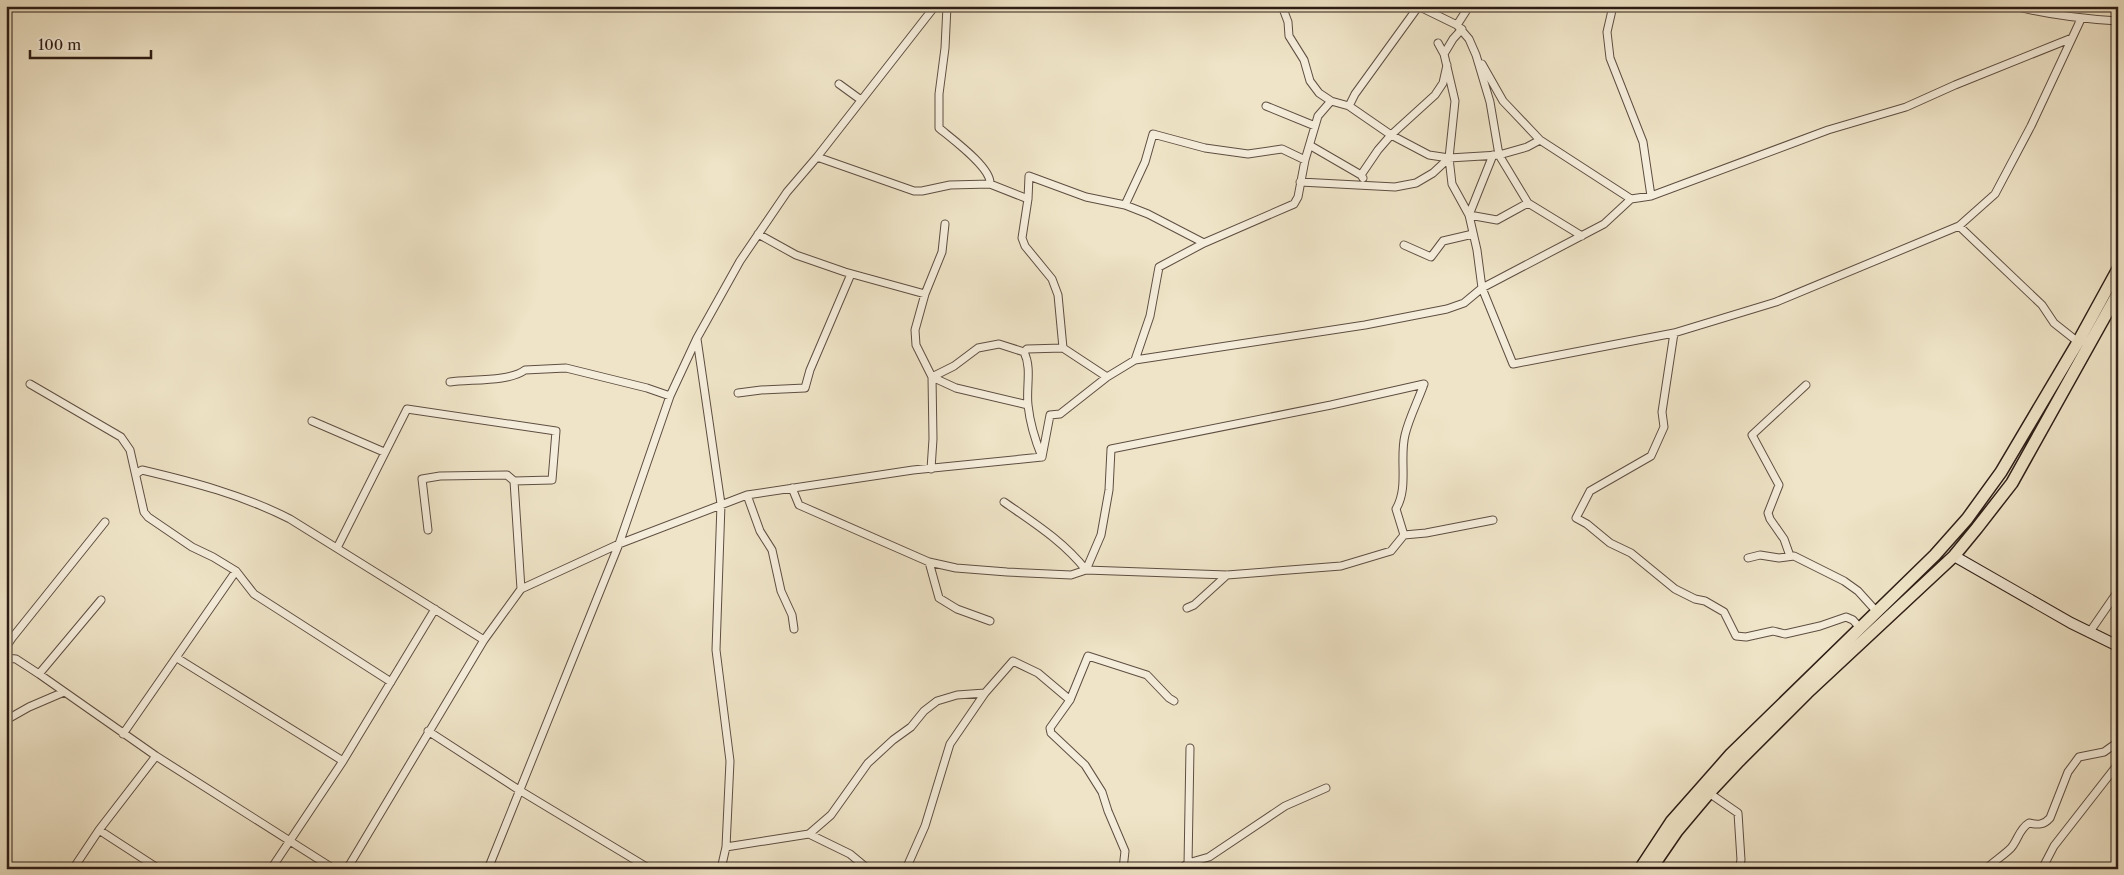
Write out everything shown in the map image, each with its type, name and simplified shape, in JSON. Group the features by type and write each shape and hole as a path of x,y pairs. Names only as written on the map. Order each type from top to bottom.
{"main road":[{"path":"1640,869 1671,822 1730,754 1936,555 1986,495 2078,342 2118,269"},
{"path":"1651,869 1677,831 1709,793 1807,693 1954,556 2012,483 2118,293"}],"street":[{"path":"488,869 619,544 670,396 697,338 740,260 786,192 818,157 935,6"},
{"path":"947,6 945,48 939,94 939,128 985,169 991,178 990,184"},
{"path":"1282,6 1288,22 1289,36 1304,60 1310,81 1319,93 1331,101 1349,106 1391,135 1429,155 1449,158 1496,155 1527,147 1540,140"},
{"path":"1444,54 1459,27 1466,11 1466,6"},
{"path":"1613,6 1607,32 1610,58 1643,142 1651,196"},
{"path":"2014,6 2047,15 2118,21"},
{"path":"1349,106 1355,94 1418,7 1459,27 1469,39 1503,102 1540,140 1631,199"},
{"path":"1438,43 1447,64 1455,101 1451,122 1449,158 1454,188 1469,214 1477,250 1482,288 1513,364 1674,333 1776,302 1959,226 1995,194 2031,126 2081,19"},
{"path":"1042,458 1050,416 1060,414 1107,377 1135,360 1366,325 1446,309 1464,303 1482,288 1604,224 1631,199 1651,196 1828,130 1906,107 1955,85 2072,38"},
{"path":"1476,54 1490,102 1496,155 1528,204 1582,236"},
{"path":"1361,175 1391,135 1435,95 1442,83 1447,64"},
{"path":"839,84 861,100"},
{"path":"1135,360 1150,316 1158,269 1162,264 1204,243 1294,204 1298,197 1300,182 1318,116 1331,101"},
{"path":"1266,106 1316,126"},
{"path":"1125,205 1144,162 1152,134 1206,148 1248,154 1282,150 1306,160"},
{"path":"1311,146 1361,175 1366,185"},
{"path":"1469,214 1496,155"},
{"path":"818,157 914,191 950,185 990,184 1028,199"},
{"path":"1300,182 1366,185 1381,188 1412,184 1433,173 1449,158"},
{"path":"1063,348 1058,295 1052,279 1025,246 1022,238 1028,199 1028,178 1030,176 1086,197 1125,205 1148,214 1204,243"},
{"path":"1469,214 1497,220 1528,204"},
{"path":"931,469 933,439 932,377 916,345 915,330 925,294 942,252 945,224"},
{"path":"1959,226 1977,245 2032,294 2054,323 2078,342"},
{"path":"758,234 796,256 851,274 925,294"},
{"path":"1404,245 1431,257 1442,241 1473,234"},
{"path":"738,393 805,388 810,370 851,274"},
{"path":"1674,333 1662,412 1664,427 1651,456 1590,491 1576,518 1587,524 1610,543 1630,553 1675,589 1724,612 1736,636 1746,637 1773,631 1786,634 1846,618 1853,620 1860,628"},
{"path":"697,338 721,504 716,650 730,761 726,847 721,869"},
{"path":"932,377 954,366 978,348 999,344 1024,352 1028,360 1028,405 1033,433 1042,458"},
{"path":"1024,352 1027,349 1063,348 1107,377"},
{"path":"450,382 497,378 520,374 525,370 566,368 647,388 670,396"},
{"path":"932,377 956,388 1028,405"},
{"path":"30,384 121,437 130,450 144,512 148,517 192,547 236,571 254,594 391,682"},
{"path":"1086,570 1101,535 1109,490 1111,449 1331,405 1424,384 1404,436 1404,468 1399,503 1396,509 1404,535"},
{"path":"1790,556 1784,539 1768,513 1779,485 1752,435 1806,385"},
{"path":"337,548 407,409 556,431 552,480 514,481 507,475 440,476 422,479 428,530"},
{"path":"312,421 384,452"},
{"path":"347,869 484,640 522,589 619,544 747,495 931,469 1042,458"},
{"path":"136,474 142,470 196,483 260,504 290,519 484,640"},
{"path":"514,481 522,589"},
{"path":"792,488 799,505 929,562 956,568 1007,572 1071,574 1086,570 1227,575 1341,566 1391,551 1404,535 1420,534 1493,520"},
{"path":"747,495 760,531 772,550 781,591 792,615 794,629"},
{"path":"1004,502 1047,531 1073,554 1086,570"},
{"path":"6,647 105,522"},
{"path":"1748,558 1760,555 1779,558 1790,556 1844,581 1858,591 1877,612"},
{"path":"1954,556 2089,633 2118,646"},
{"path":"929,562 939,598 957,609 990,621"},
{"path":"123,734 236,571"},
{"path":"1187,608 1194,605 1227,575"},
{"path":"2089,633 2118,591"},
{"path":"39,674 101,600"},
{"path":"272,869 343,761 435,610"},
{"path":"1123,869 1125,851 1102,792 1085,765 1051,733 1050,727 1070,700 1088,656 1146,674 1174,701"},
{"path":"6,658 16,659 156,756 334,869"},
{"path":"177,658 343,761"},
{"path":"906,869 925,826 950,744 985,693 1013,661 1038,673 1070,700"},
{"path":"6,720 29,707 64,692"},
{"path":"726,847 810,834 831,815 868,763 893,740 912,727 924,712 937,701 957,695 985,693"},
{"path":"428,731 519,790 650,869"},
{"path":"1986,869 1994,860 2011,848 2023,827 2029,823 2037,825 2045,823 2050,818 2068,772 2079,757 2104,752 2118,742"},
{"path":"1187,866 1190,748"},
{"path":"73,869 99,830 156,756"},
{"path":"2042,869 2054,846 2118,764"},
{"path":"1181,869 1210,857 1285,806 1326,788"},
{"path":"1709,793 1738,813 1741,860 1739,869"},
{"path":"99,830 158,869"},
{"path":"810,834 850,854 868,869"}]}
